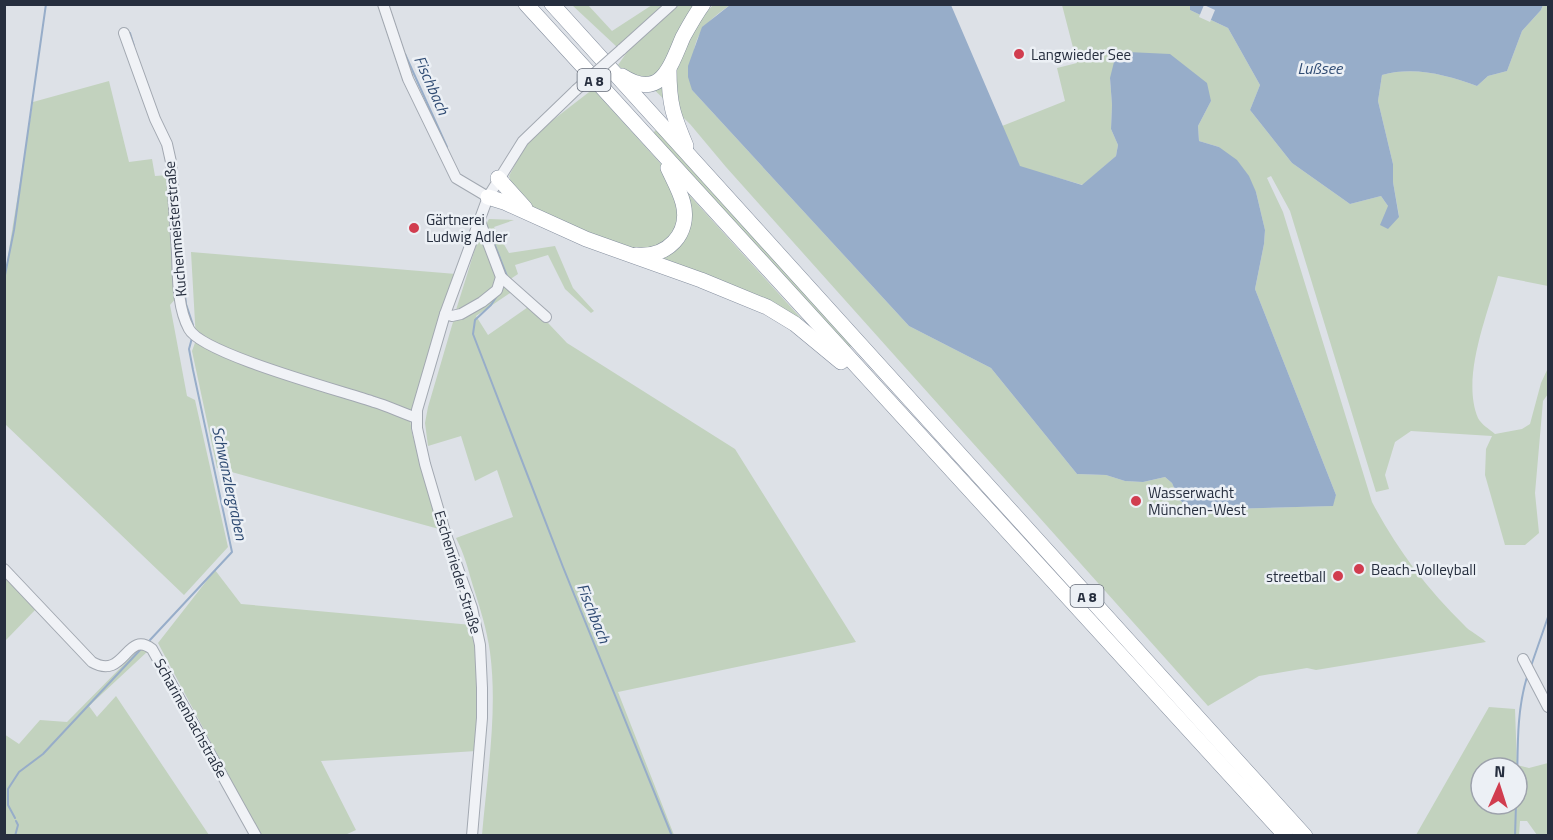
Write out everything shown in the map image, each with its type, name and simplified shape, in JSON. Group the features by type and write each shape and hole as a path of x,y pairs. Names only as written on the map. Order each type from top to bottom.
{"highway":[{"name":"A 8","path":"526,4 1286,836"},
{"name":"A 8","path":"552,4 1305,836"},
{"path":"612,70 639,85 649,85 663,78 689,26 703,4"},
{"path":"669,70 672,115 692,159"},
{"path":"630,255 653,255 666,250 677,240 684,227 683,201 663,155"},
{"path":"498,178 529,213"},
{"path":"488,197 586,239 767,307 795,324 846,366 882,404 897,411"}],"street":[{"path":"383,4 408,79 456,178 488,197"},
{"name":"Eschenrieder Straße","path":"472,836 482,718 480,645 472,608 445,532 418,439 419,405 446,314 479,219 498,178 523,141 672,4"},
{"name":"Kuchenmeisterstraße","path":"124,33 155,119 167,144 171,162 179,294 190,332 200,341 272,370 376,402 417,418"},
{"path":"479,219 501,277 546,317"},
{"path":"446,314 452,316 461,314 482,302 497,290 501,277"},
{"name":"Scharinenbachstraße","path":"4,569 92,662 108,667 140,643 147,644 153,649 256,836"},
{"path":"1525,663 1548,707"}],"green space":[{"path":"572,5 588,5 612,31 652,5 665,5 617,47"},
{"path":"676,5 699,5 701,18 713,5 730,5 708,23 701,32 694,50 692,90 909,326 991,368 1077,474 1106,475 1125,481 1143,482 1165,477 1172,483 1179,499 1190,510 1332,506 1336,495 1255,289 1265,230 1256,192 1219,147 1199,141 1198,126 1211,101 1110,78 1111,129 1118,145 1116,156 1083,185 1020,167 1002,126 1065,101 1057,68 1077,63 1062,5 1190,5 1190,10 1228,28 1260,85 1250,110 1292,163 1350,204 1381,196 1399,216 1393,182 1393,164 1378,101 1382,75 1406,71 1430,73 1477,86 1488,76 1507,71 1522,31 1543,5 1548,5 1548,286 1498,276 1477,347 1472,385 1478,418 1483,424 1495,434 1522,429 1530,424 1541,383 1548,368 1548,394 1543,401 1535,493 1539,533 1525,545 1505,545 1485,475 1486,449 1492,436 1411,431 1395,442 1385,475 1389,489 1376,492 1290,211 1271,176 1267,178 1283,212 1372,502 1391,536 1425,582 1466,627 1486,642 1316,670 1307,668 1259,676 1208,706 690,124 644,80 628,75 618,65 634,42"},
{"path":"109,81 129,162 152,159 155,176 169,175 177,297 170,305 187,396 195,400 228,547 184,595 5,424 5,274 33,102"},
{"path":"593,89 818,337 534,210 513,188 509,176 524,147 540,130"},
{"path":"658,128 854,343 848,349 652,134"},
{"path":"489,219 514,220 494,227 509,253 555,246 573,288 594,311 591,313 565,289 548,255 515,265 518,274 509,280 516,289 476,316 488,335 531,305 567,343 735,449 856,642 618,692 674,835 482,835 491,744 492,675 489,644 483,619 466,561 456,538 513,517 497,470 475,481 461,436 428,446 425,423 453,322 483,303 503,275 484,228"},
{"path":"480,233 499,278 481,298 456,310"},
{"path":"191,252 456,274 410,419 439,529 217,468 192,351 196,340"},
{"path":"215,570 241,604 472,625 479,670 476,751 321,761 356,830 345,835 260,835 158,643"},
{"path":"5,578 36,609 5,641"},
{"path":"141,647 148,651 89,706 97,717 116,696 209,835 5,835 4,734 19,744 40,720 67,722"},
{"path":"1489,707 1515,709 1517,756 1469,756 1469,816 1529,816 1529,768 1548,763 1548,835 1537,835 1527,821 1520,821 1519,835 1416,835"}],"water":[{"name":"Lußsee","path":"1190,4 1543,5 1522,31 1507,71 1488,76 1477,86 1430,73 1406,71 1382,75 1378,101 1393,164 1393,182 1399,217 1388,229 1380,225 1388,206 1381,196 1350,204 1292,163 1250,110 1260,85 1228,28 1190,10"},
{"name":"Langwieder See","path":"730,5 951,5 1020,166 1082,185 1116,156 1118,145 1111,129 1110,78 1115,58 1128,52 1170,54 1207,83 1211,101 1198,126 1199,141 1219,147 1237,160 1249,176 1256,192 1265,230 1255,289 1336,495 1333,506 1190,510 1179,499 1172,483 1165,477 1143,482 1125,481 1106,475 1077,474 991,368 909,326 692,90 688,77 688,66 702,27"}],"pier":[{"path":"1204,5 1215,10 1210,22 1199,17"}],"waterway":[{"path":"4,280 14,230 46,4"},
{"name":"Schwanzlergraben","path":"130,33 134,46"},
{"name":"Fischbach","path":"405,54 447,147"},
{"path":"494,243 507,276"},
{"name":"Schwanzlergraben","path":"183,275 186,304 193,325"},
{"name":"Fischbach","path":"497,296 475,320 473,334 563,567 672,836"},
{"name":"Schwanzlergraben","path":"150,640 232,552 189,349 192,338"},
{"path":"1531,666 1548,617"},
{"name":"Schwanzlergraben","path":"15,818 8,805 8,789 19,772 43,754 141,649"},
{"path":"1518,756 1519,718 1527,677"},
{"path":"1515,836 1516,816"},
{"name":"Schwanzlergraben","path":"15,836 18,825 16,821"}],"place":[{"name":"Langwieder See","path":"1019,54"},
{"name":"Gärtnerei Ludwig Adler","path":"414,228"},
{"name":"Wasserwacht München-West","path":"1136,501"},
{"name":"Beach-Volleyball","path":"1359,569"},
{"name":"streetball","path":"1338,576"}]}
